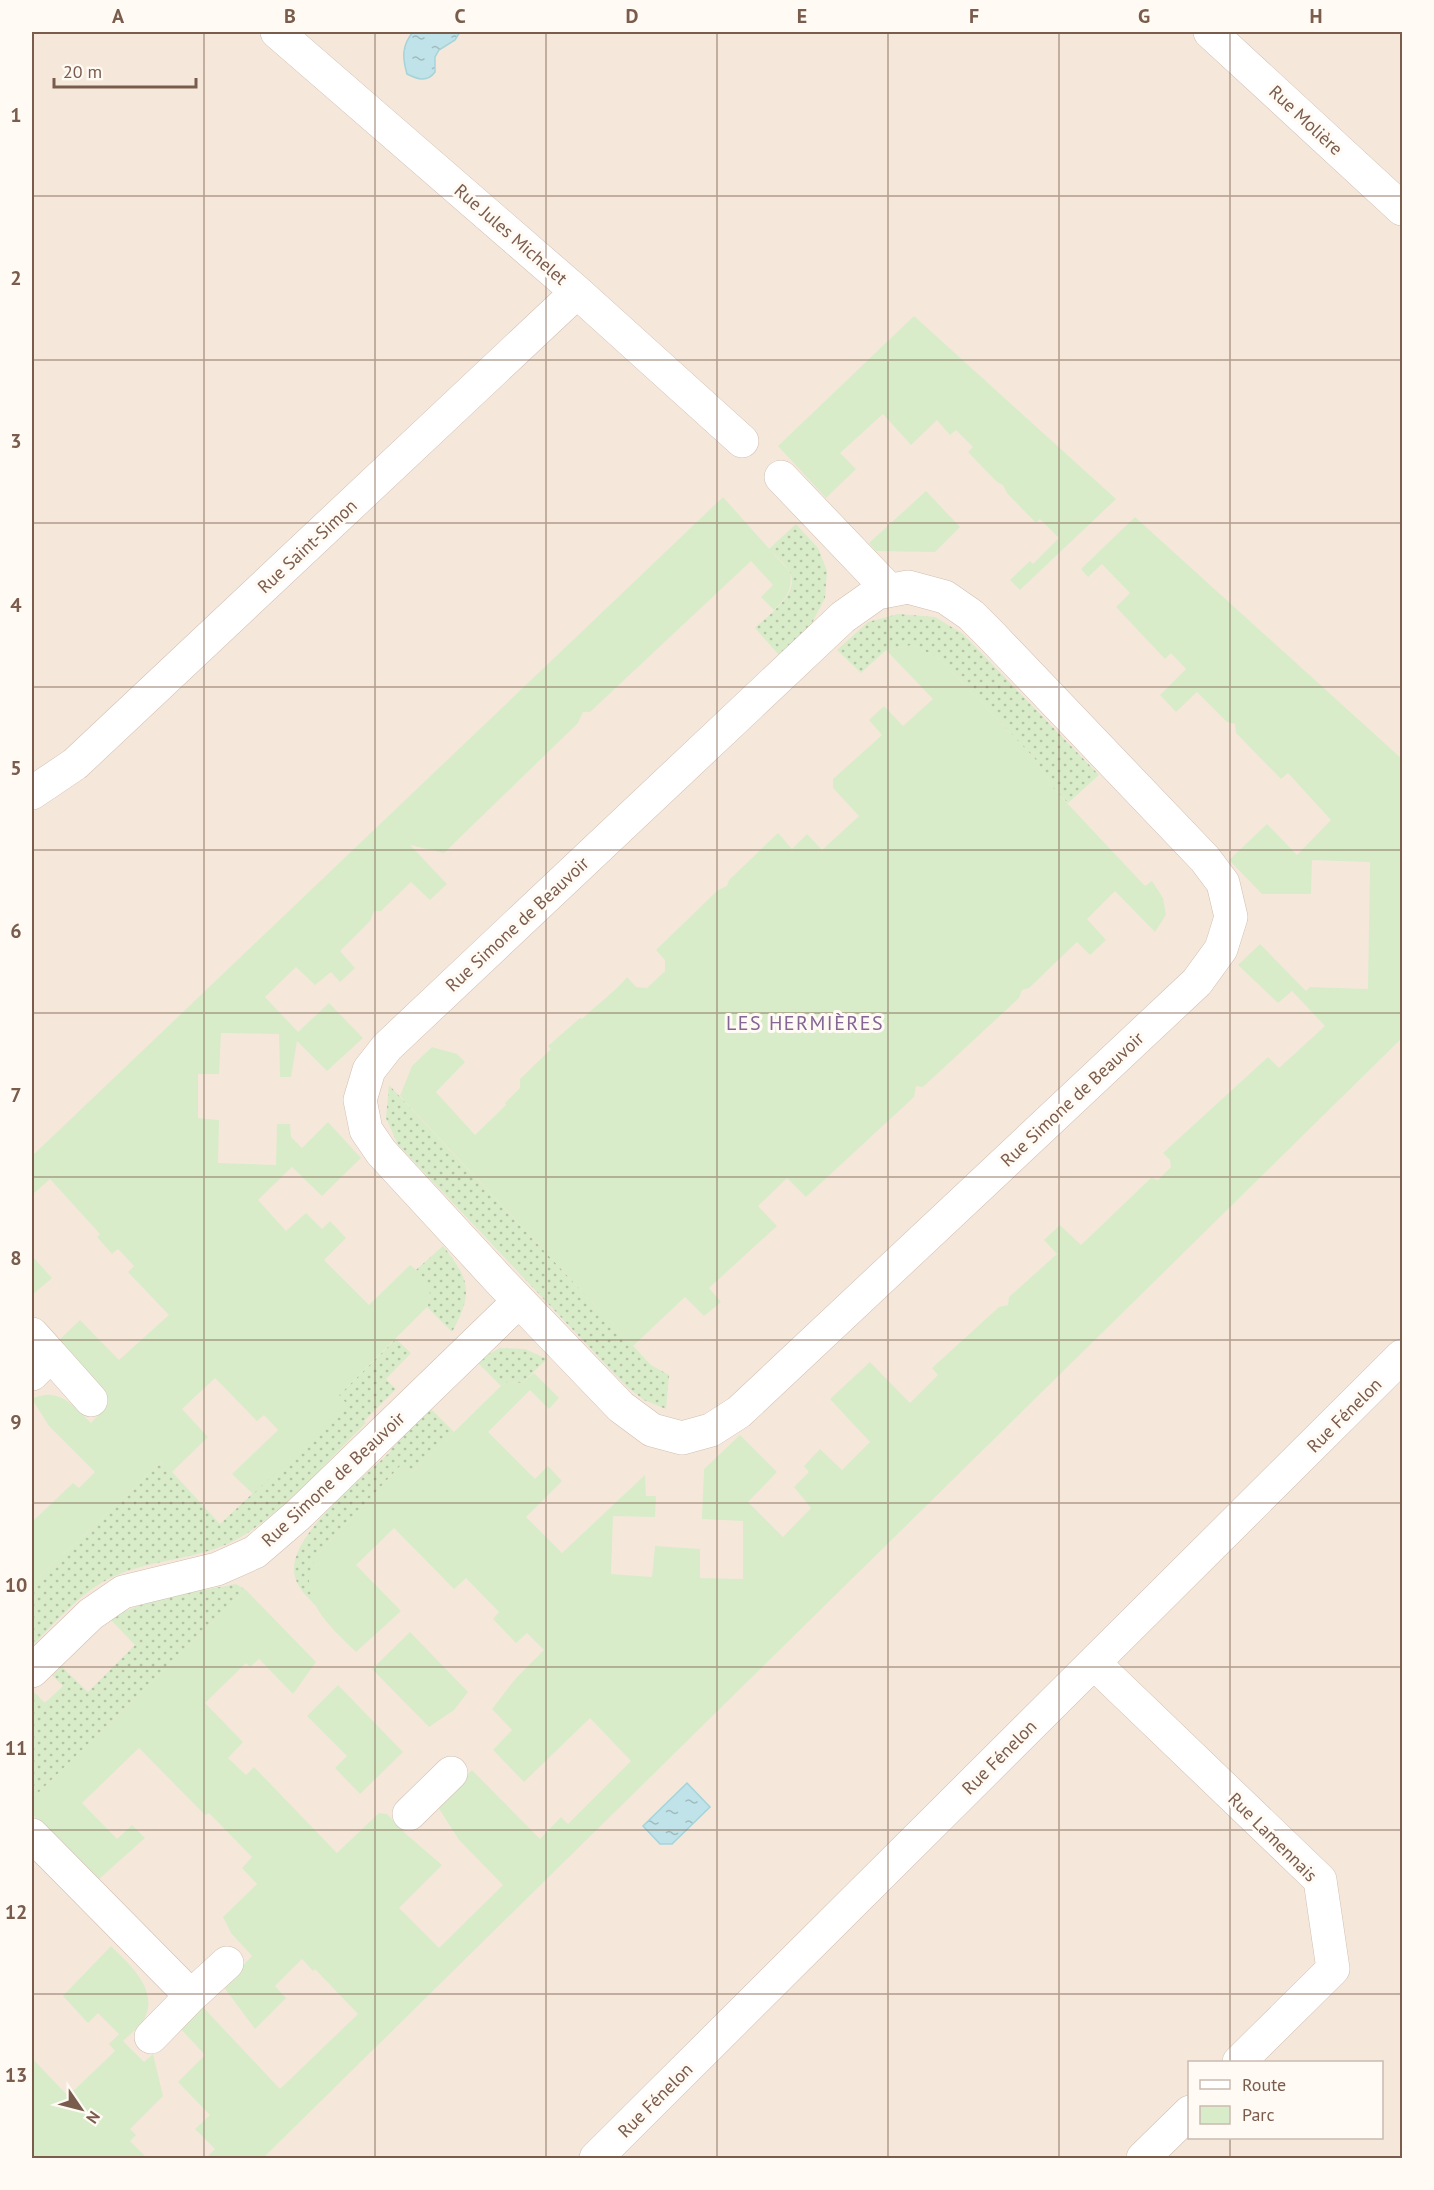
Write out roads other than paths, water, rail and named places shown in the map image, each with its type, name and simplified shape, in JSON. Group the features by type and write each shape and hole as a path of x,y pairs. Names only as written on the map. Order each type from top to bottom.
{"street":[{"name":"Rue Jules Michelet","path":"277,32 577,292 742,441"},
{"name":"Rue Molière","path":"1210,32 1402,208"},
{"name":"Rue Saint-Simon","path":"32,794 75,765 577,292"},
{"path":"781,477 889,590"},
{"name":"Rue Simone de Beauvoir","path":"908,587 945,597 971,615 1205,859 1223,883 1231,917 1221,949 1197,982 739,1412 711,1430 682,1438 652,1430 621,1407 519,1301 381,1152 366,1130 360,1100 369,1070 387,1047 843,617 877,593 889,590 908,587"},
{"name":"Rue Simone de Beauvoir","path":"32,1671 91,1614 123,1592 217,1569 255,1552 298,1515 519,1301"},
{"path":"38,1354 91,1400"},
{"name":"Rue Fénelon","path":"596,2158 1402,1356"},
{"name":"Rue Lamennais","path":"1094,1663 1320,1880 1333,1969 1240,2061"},
{"path":"409,1814 451,1773"},
{"path":"32,1835 191,1996"},
{"path":"151,2037 227,1963"},
{"path":"1143,2158 1188,2114"}],"water":[{"path":"413,32 460,32 455,40 439,50 435,57 435,72 429,78 418,78 407,74 405,47"},
{"path":"687,1783 710,1807 672,1844 660,1844 643,1826"}],"district":[{"name":"LES HERMIÈRES","path":"805,1023"}]}
